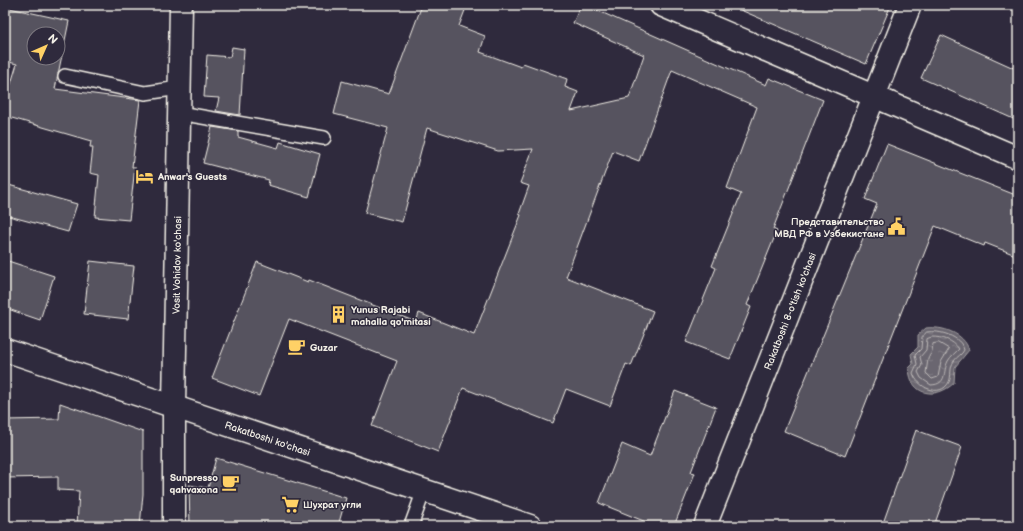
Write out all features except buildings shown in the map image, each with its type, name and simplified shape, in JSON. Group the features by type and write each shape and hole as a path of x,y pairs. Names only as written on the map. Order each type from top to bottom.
{"street":[{"name":"Vosit Vohidov ko'chasi","path":"174,526 174,406 181,5"},
{"path":"660,5 1018,158"},
{"name":"Rakatboshi 8-o'tish ko'chasi","path":"705,526 910,5"},
{"name":"Rakatboshi ko'chasi","path":"5,350 530,526"}],"lane":[{"path":"65,76 145,92 179,88"},
{"path":"179,113 324,138"},
{"path":"411,526 424,490"}],"water":[{"path":"926,328 939,328 952,332 962,339 969,350 955,367 954,383 940,392 932,393 919,390 914,385 910,377 909,368 913,364 911,354 918,347 918,335"}],"place":[{"name":"Anwar's Guests","path":"145,176"},
{"name":"Представительство МВД РФ в Узбекистане","path":"897,227"},
{"name":"Yunus Rajabi mahalla qo'mitasi","path":"338,315"},
{"name":"Guzar","path":"297,347"},
{"name":"Sunpresso qahvaxona","path":"231,483"},
{"name":"Шухрат угли","path":"290,504"}]}
